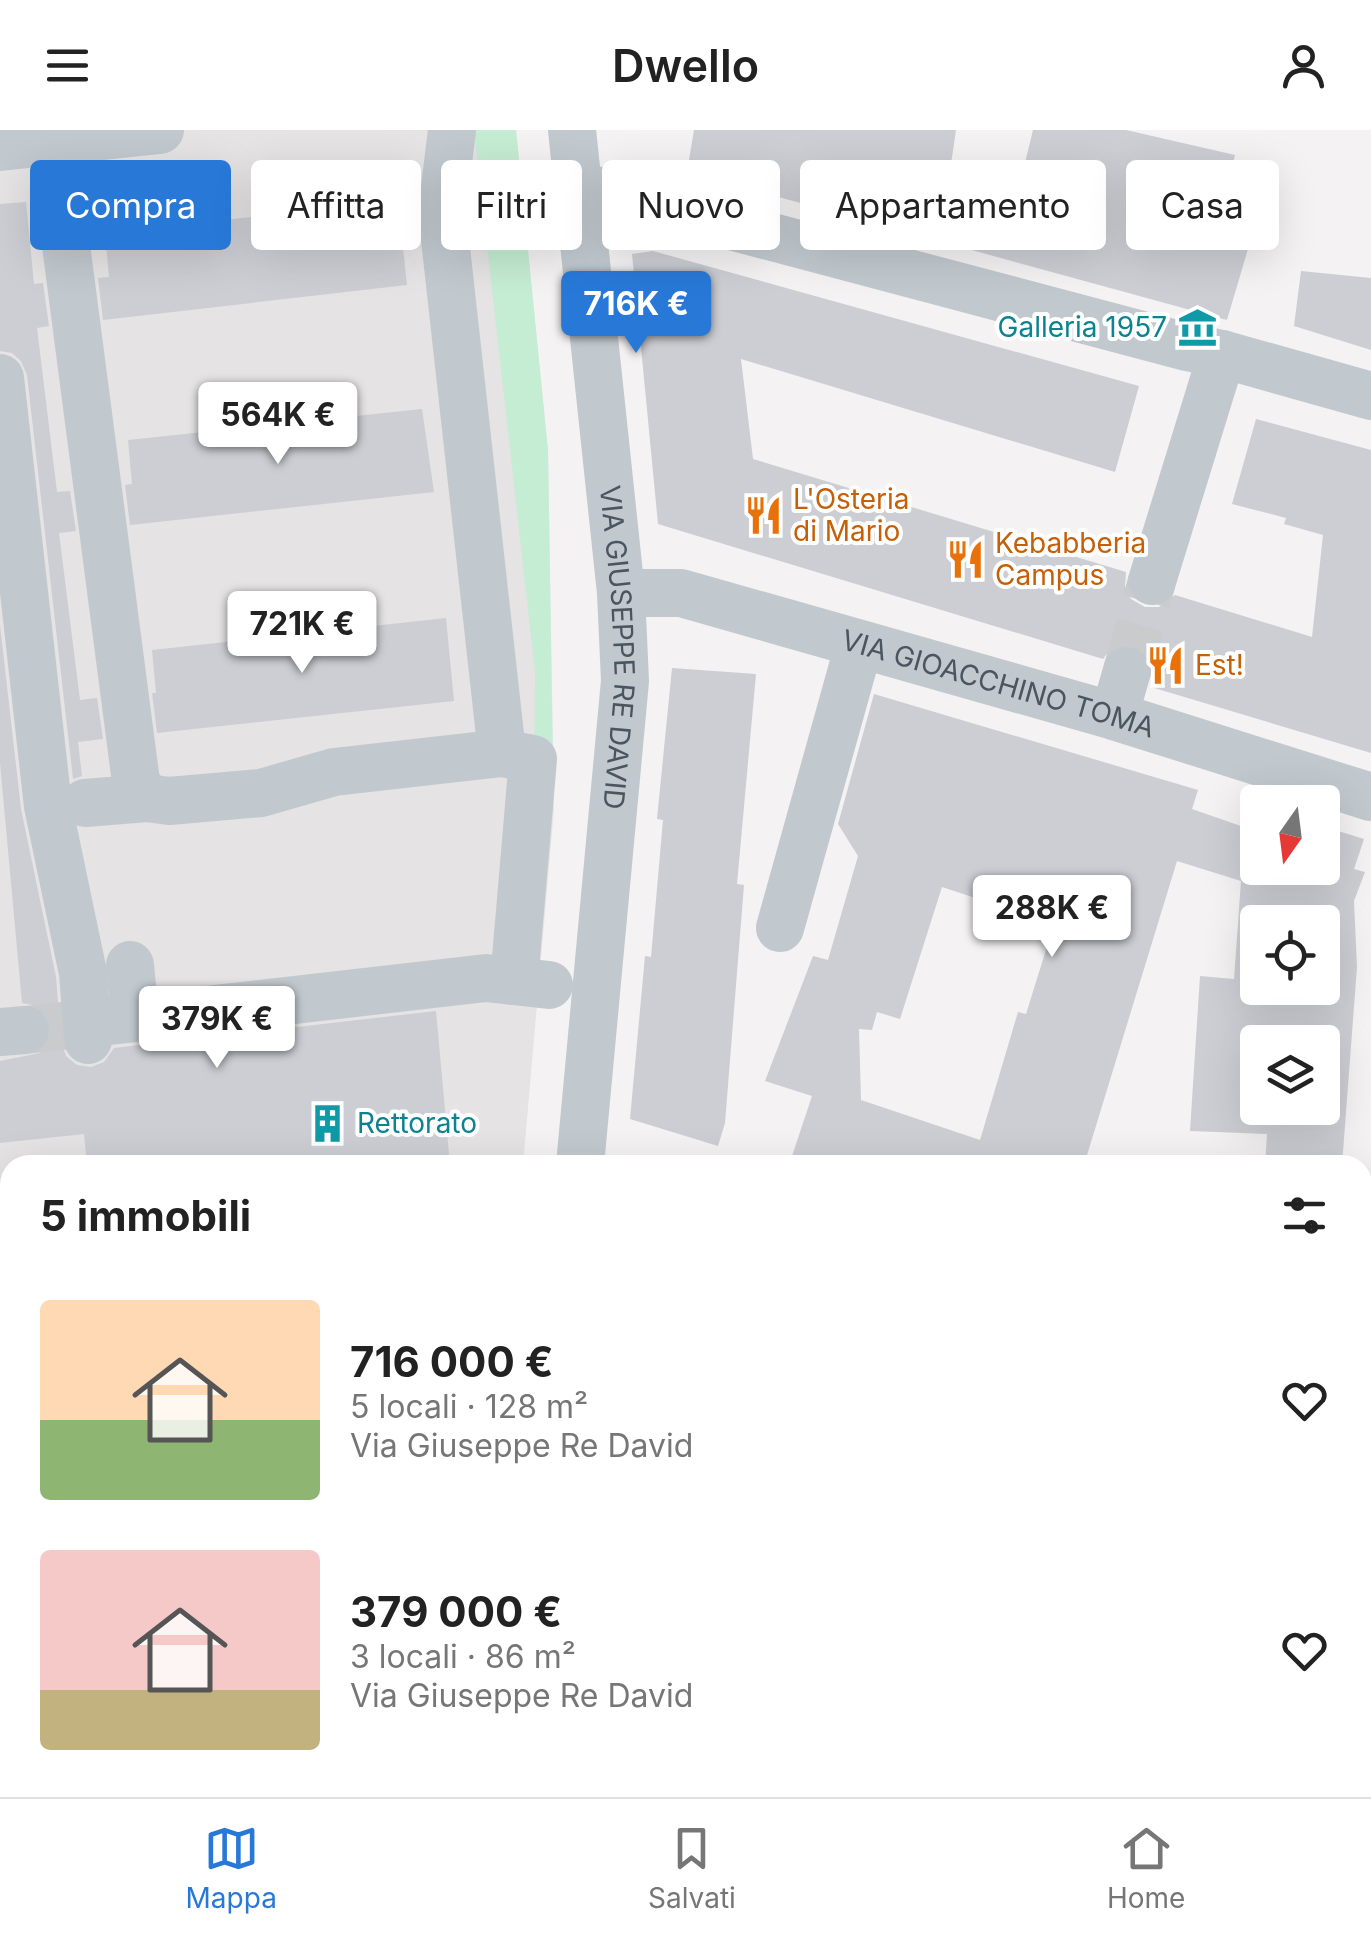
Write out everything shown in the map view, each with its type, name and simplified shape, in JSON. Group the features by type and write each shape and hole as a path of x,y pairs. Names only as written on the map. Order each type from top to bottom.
{"street":[{"path":"0,147 160,130"},
{"path":"452,130 442,212 502,753"},
{"name":"VIA GIUSEPPE RE DAVID","path":"572,130 576,160"},
{"path":"582,187 1371,396"},
{"name":"VIA GIUSEPPE RE DAVID","path":"581,1155 625,681 582,206"},
{"path":"67,250 136,782 147,798"},
{"path":"1152,581 1222,354"},
{"path":"0,378 48,806 83,974 123,1024"},
{"name":"VIA GIOACCHINO TOMA","path":"620,593 680,593 1114,716 1371,798"},
{"path":"780,928 859,645"},
{"path":"1114,716 1127,671"},
{"path":"86,803 261,793 334,772 502,753 533,758 531,982 486,978 123,1024"},
{"path":"123,1024 141,964"}],"shaded area":[{"path":"0,130 516,130 519,160 441,160 441,250 528,250 548,451 554,810 524,1155 0,1155"}],"green space":[{"path":"474,130 516,130 519,160 477,160"},
{"path":"488,250 528,250 548,451 553,776 534,774 535,672"}],"building":[{"path":"694,130 956,130 952,160 800,160 800,203 780,197 780,160 689,160"},
{"path":"1033,130 1126,130 1235,155 1234,160 1126,160 1126,250 1248,250 1227,320 972,250 1106,250 1106,160 1026,160"},
{"path":"26,202 34,284 43,283 49,326 37,328 57,492 70,491 76,531 59,533 80,700 97,698 103,739 78,742 82,776 73,779 27,375 12,353 0,351 0,204"},
{"path":"251,217 251,250 403,250 407,285 103,320 98,278 109,277 107,250 231,250 231,219"},
{"path":"653,251 1139,386 1115,472 741,359 753,459 1126,572 1125,586 1131,599 1145,607 1159,607 1175,595 1312,637 1323,535 1284,524 1286,518 1232,504 1256,419 1371,450 1371,753 1151,687 1153,664 1136,645 1120,645 1103,659 658,524 632,254"},
{"path":"1301,271 1371,278 1371,350 1294,326"},
{"path":"422,409 434,492 130,525 125,485 132,484 128,440"},
{"path":"446,618 454,701 157,733 152,650"},
{"path":"0,625 21,809 56,977 61,1042 66,1056 77,1065 91,1067 104,1062 114,1048 436,1011 449,1155 86,1155 84,1134 0,1143 0,1061 40,1053 49,1043 52,1029 48,1015 38,1006 22,1003 0,763"},
{"path":"672,668 756,674 737,884 744,885 725,1123 718,1146 630,1119 645,956 651,957 663,820 657,819"},
{"path":"874,694 1198,790 1192,809 1240,826 1240,881 1177,861 1087,1155 792,1155 812,1096 765,1081 813,956 828,960 858,856 838,824","holes":["942,887 1054,924 1026,1014 1018,1012 980,1140 861,1100 859,1029 872,1030 877,1012 900,1019"]},
{"path":"1340,832 1364,839 1354,869 1365,872 1354,901 1357,967 1343,1155 1266,1155 1267,1134 1190,1131 1200,976 1234,979 1241,885 1340,885"}],"tunnel":[{"path":"1127,671 1152,581"},
{"path":"25,1030 110,1021"}],"place":[{"name":"Galleria 1957","path":"1197,327"},
{"name":"L'Osteria di Mario","path":"763,515"},
{"name":"Kebabberia Campus","path":"965,559"},
{"name":"Est!","path":"1165,665"},
{"name":"Rettorato","path":"327,1123"}]}
